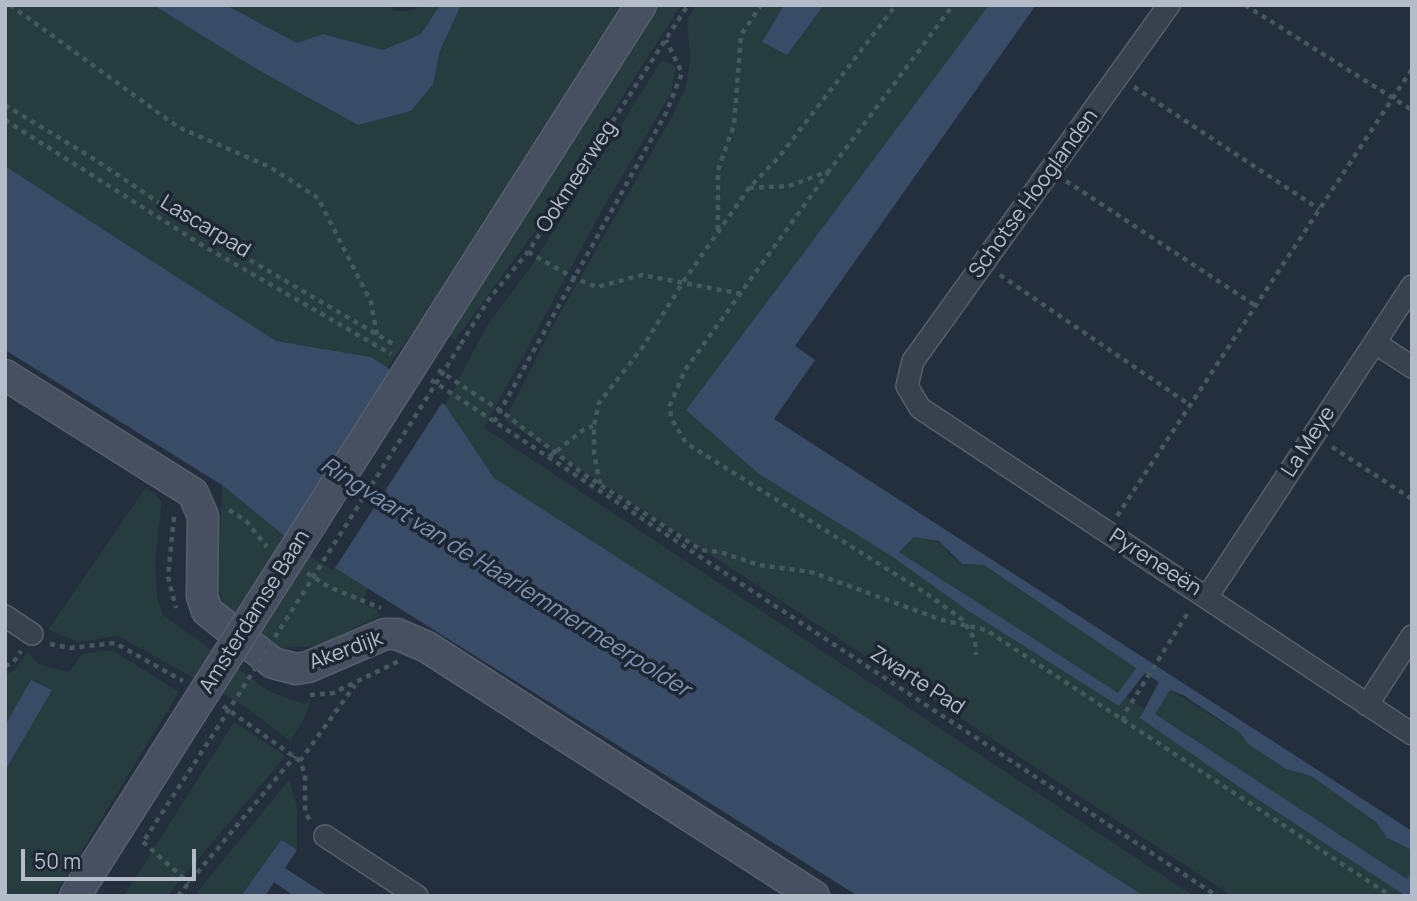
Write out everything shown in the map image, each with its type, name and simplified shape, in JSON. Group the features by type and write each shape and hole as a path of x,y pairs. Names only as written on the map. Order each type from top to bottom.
{"main road":[{"name":"Ookmeerweg","path":"436,327 641,5"},
{"name":"Amsterdamse Baan","path":"75,896 436,327"},
{"name":"Akerdijk","path":"5,375 193,493 204,516 202,596 206,611 274,663 296,669 308,667 385,634 397,634 427,647 814,896"}],"street":[{"name":"Schotse Hooglanden","path":"907,386 913,361 1169,5"},
{"name":"La Meye","path":"1204,595 1412,286"},
{"path":"1374,343 1412,367"},
{"name":"Pyreneeën","path":"907,386 920,408 1412,734"},
{"path":"5,616 32,634"},
{"path":"1367,705 1412,636"},
{"path":"326,836 417,896"}],"path":[{"path":"10,5 178,127 270,167 318,198 371,302 377,336"},
{"name":"Ookmeerweg","path":"189,883 143,842 489,299 528,252 688,5"},
{"path":"718,231 718,170 734,125 741,35 761,5"},
{"path":"601,492 594,453 594,425 599,403 642,348 683,282 749,188 779,157 896,5"},
{"path":"953,5 829,171 678,384 670,405 678,433 686,443 745,478 763,494 927,594 968,627 975,640 976,655"},
{"path":"1245,5 1412,110"},
{"path":"494,422 666,113 682,73 666,40"},
{"path":"1107,532 1412,69"},
{"path":"1119,76 1320,209"},
{"path":"5,104 94,159 207,235 400,347"},
{"name":"Lascarpad","path":"5,120 202,245 393,355"},
{"path":"1050,170 1256,306"},
{"path":"749,188 789,186 829,171"},
{"path":"528,252 574,278 597,287 642,275 742,294"},
{"path":"984,264 1190,405"},
{"path":"455,380 601,485 701,550 720,552 759,565 811,572 968,627 986,630 1391,896"},
{"name":"Zwarte Pad","path":"449,392 1217,896"},
{"path":"549,457 594,425"},
{"path":"1313,436 1412,499"},
{"path":"1123,721 1140,689 1204,595"},
{"path":"32,634 63,648 115,643 199,700 295,756 305,775 305,811 308,820 326,836"},
{"path":"300,761 356,684"},
{"path":"1113,715 1125,713"},
{"path":"178,896 295,756"}],"green space":[{"path":"5,5 153,5 258,70 358,125 411,111 433,84 440,51 461,5 630,5 460,265 387,368 371,357 276,341 5,166"},
{"path":"226,5 387,5 395,11 404,11 415,10 419,5 440,5 421,34 383,50 323,34 297,43"},
{"path":"657,5 681,5 547,215 455,340 446,334"},
{"path":"696,5 784,5 762,42 787,55 824,5 989,5 686,410 899,552 913,537 928,537 946,546 949,554 962,564 984,565 1137,668 1119,693 1154,714 1170,690 1240,733 1248,744 1286,769 1311,776 1376,822 1387,838 1412,850 1412,871 1408,879 1412,896 1232,896 505,420 549,333 674,113 686,86 690,60 687,20"},
{"path":"662,60 676,67 671,93 601,212 484,428 1194,896 1144,896 493,478 445,405 487,326 532,265"},
{"path":"222,485 282,534 368,588 362,603 377,610 380,616 315,646 279,648 257,634 224,604 218,588"},
{"path":"146,487 162,501 155,562 157,597 163,615 270,692 305,704 311,699 303,721 290,741 243,705 118,636 78,642 48,630"},
{"path":"112,650 179,692 54,896 5,896 5,771 51,691 31,680 5,725 5,675 15,670 28,652 38,664 69,672 82,654"},
{"path":"234,722 283,754 283,759 167,896 124,896"},
{"path":"289,780 297,807 297,850 280,841 241,896 194,896"}],"water":[{"path":"153,5 226,5 297,43 323,34 383,50 421,34 440,5 461,5 440,51 433,84 411,111 358,125 258,70"},
{"path":"784,5 824,5 787,55 762,42"},
{"path":"989,5 1036,5 795,346 815,360 774,419 1412,831 1412,850 1387,838 1376,822 1311,776 1286,769 1248,744 1240,733 1183,695 1170,690 1155,714 1407,879 1412,871 1412,896 1406,896 1251,795 1140,718 1159,682 1145,673 1119,706 967,610 893,557 759,474 686,410","holes":["914,537 939,541 962,564 984,565 1136,668 1118,693 899,552"]},
{"name":"Ringvaart van de Haarlemmermeerpolder","path":"5,166 276,341 371,357 445,405 494,478 1144,896 858,896 282,534 222,485 5,350"},
{"path":"31,680 52,690 5,771 5,725"},
{"path":"281,840 297,850 285,868 328,896 294,896 274,882 265,896 241,896"}],"pier":[{"path":"394,367 444,400 333,571 283,538"}]}
